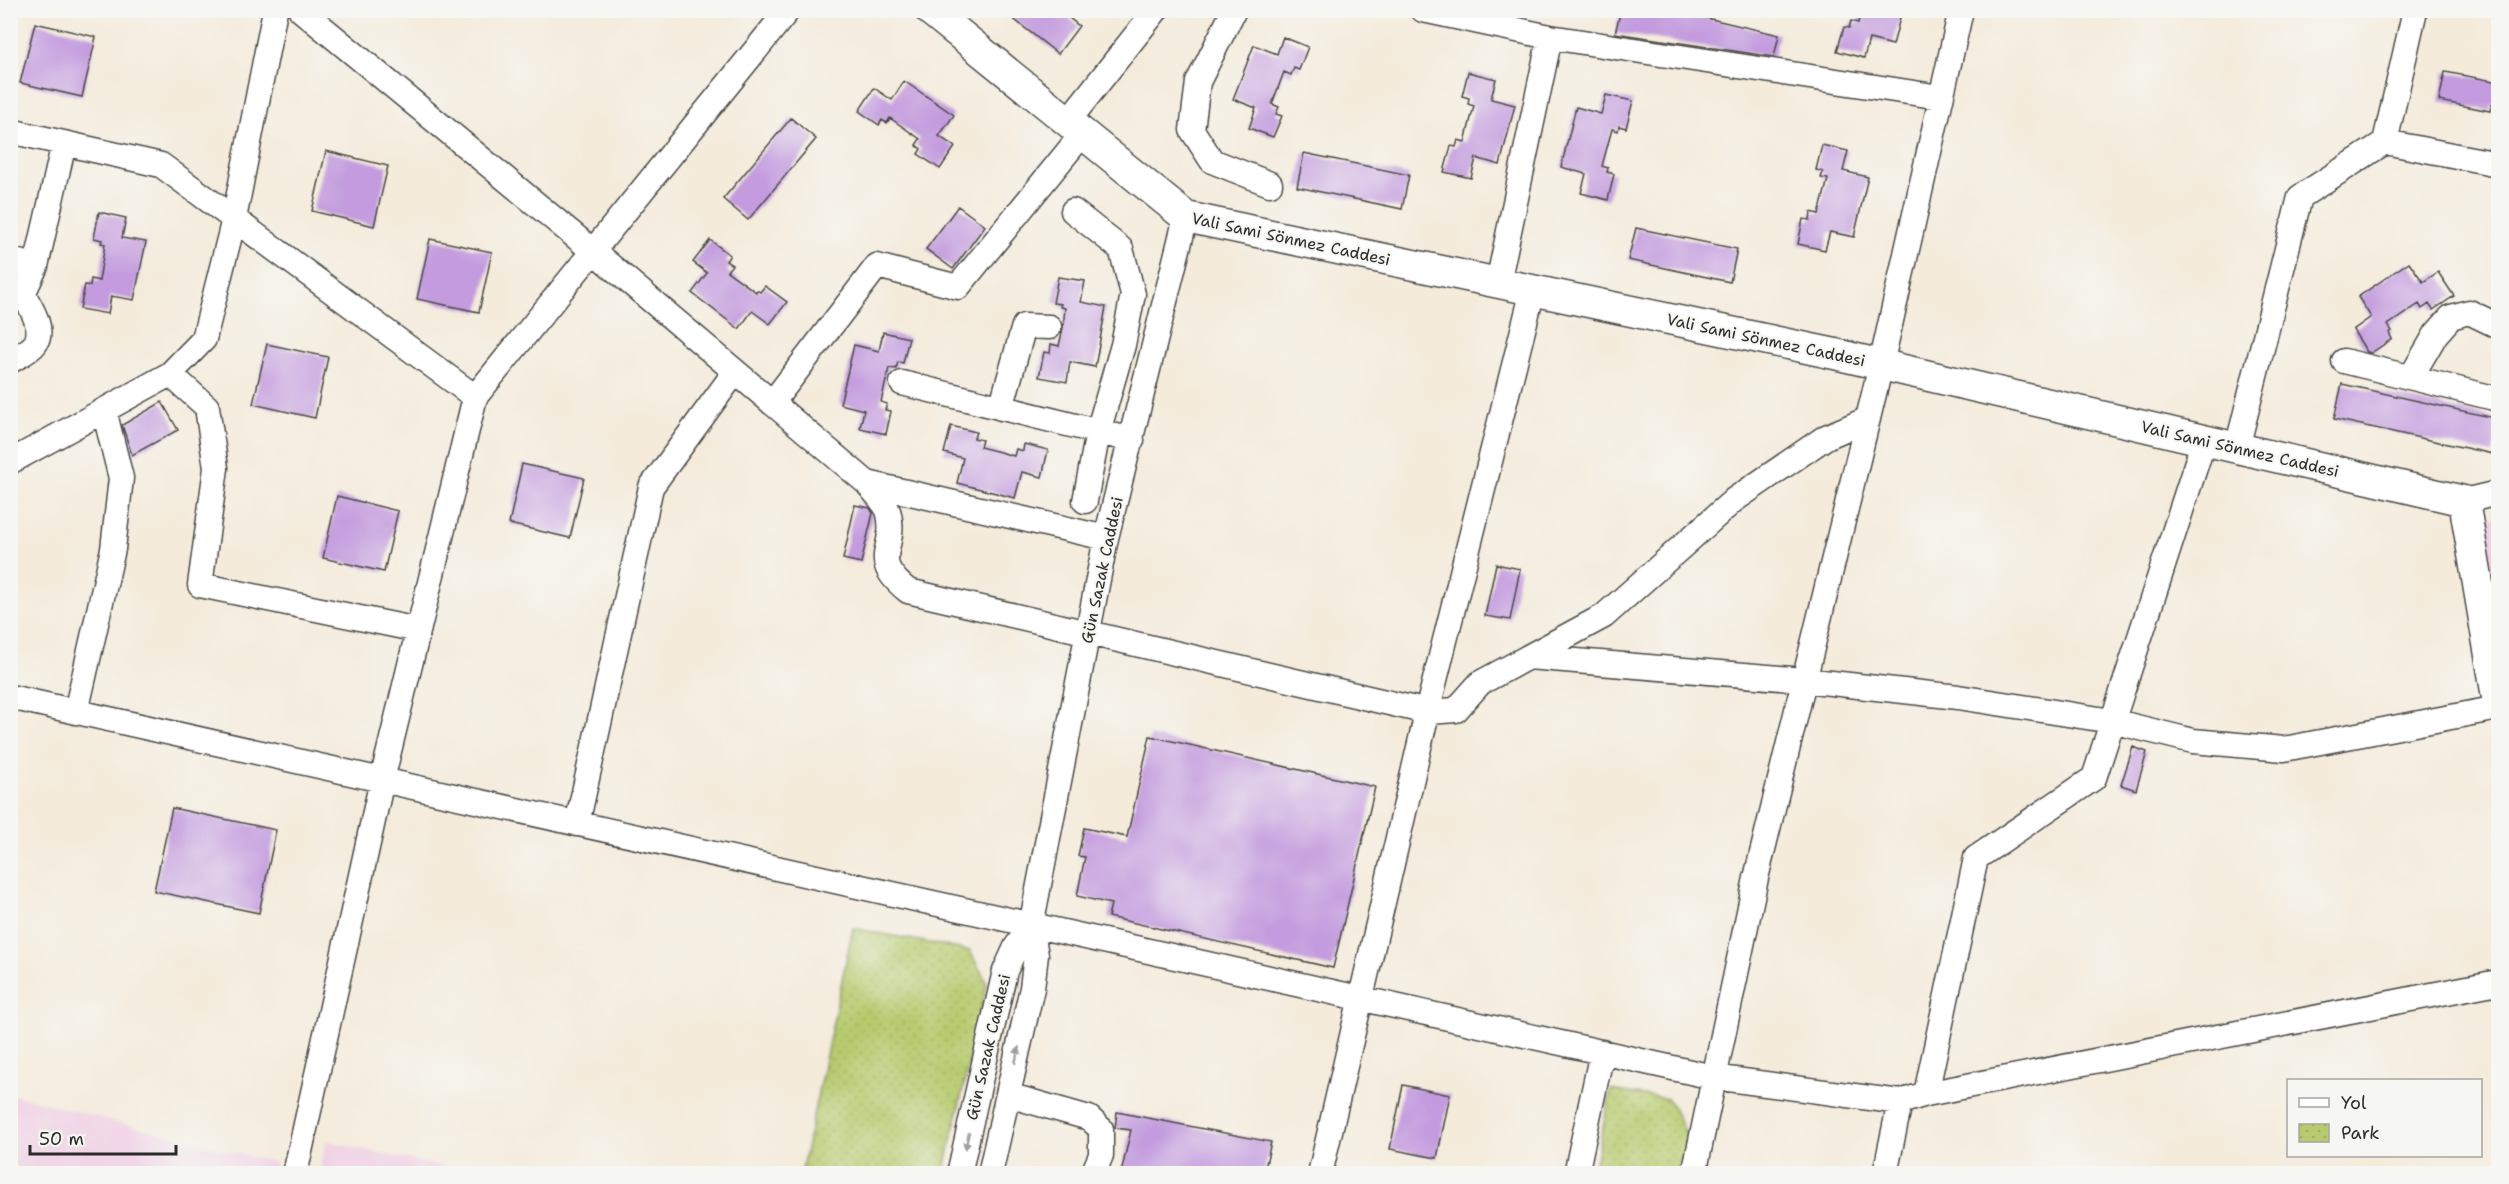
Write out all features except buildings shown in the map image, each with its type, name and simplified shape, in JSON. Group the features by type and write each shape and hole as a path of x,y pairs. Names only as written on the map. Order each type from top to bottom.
{"main road":[{"name":"Vali Sami Sönmez Caddesi","path":"930,10 1186,217 1881,365 2464,501"},
{"path":"2464,501 2499,706"}],"street":[{"path":"10,462 170,374 204,339 234,219 275,10"},
{"path":"301,10 593,251 867,483 889,512 890,531 885,560 892,578 908,591 1428,712 1456,710 1480,683 1604,616 1734,500 1826,437 1868,419"},
{"path":"295,1173 382,780 475,397 788,10"},
{"path":"772,403 877,266 958,287 1075,127 1156,10"},
{"path":"1234,10 1198,82 1192,130 1212,161 1270,184"},
{"path":"1423,10 1496,17 1550,37 1940,97"},
{"path":"1694,1173 1756,878 1881,365 1961,10"},
{"path":"2385,142 2415,10"},
{"path":"1498,283 1550,37"},
{"path":"10,131 161,165 475,397"},
{"path":"2237,448 2300,197 2385,142 2499,164"},
{"path":"10,361 35,345 39,332 32,310 17,297 36,266 64,143"},
{"path":"1073,211 1121,249 1133,294 1123,345 1098,432 1086,501"},
{"name":"Gün Sazak Caddesi","path":"990,1173 1032,988 1036,955 1031,926 1106,538 1186,217"},
{"path":"10,260 36,266"},
{"path":"1320,1173 1428,712 1533,290"},
{"path":"2411,377 2436,334 2451,317 2469,312 2499,326"},
{"path":"1001,408 1024,326 1049,327"},
{"path":"2344,361 2499,399"},
{"path":"577,824 651,487 735,372"},
{"path":"170,374 207,407 216,468 200,585 418,630"},
{"path":"902,383 1132,440"},
{"path":"76,712 113,549 121,478 104,410"},
{"path":"1926,1094 1976,858 2094,778 2204,440"},
{"path":"867,483 1106,538"},
{"path":"2464,501 2499,493"},
{"path":"1528,657 1804,680 1958,697 2112,721 2193,741 2284,749 2499,706"},
{"path":"10,697 1713,1077 1900,1102 1926,1094 2499,982"},
{"name":"Gün Sazak Caddesi","path":"959,1173 1005,971 1016,947 1031,926"},
{"path":"1576,1173 1602,1052"},
{"path":"1008,1095 1089,1118 1101,1130 1101,1155 1093,1173"},
{"path":"1885,1173 1900,1102"}],"shaded area":[{"path":"2498,516 2498,614 2481,520"},
{"path":"10,1094 276,1163 274,1173 11,1173"},
{"path":"326,1141 471,1173 319,1173"}],"green space":[{"path":"853,928 970,951 987,983 944,1173 801,1173"},
{"path":"1611,1090 1668,1099 1688,1136 1678,1173 1593,1173"}]}
